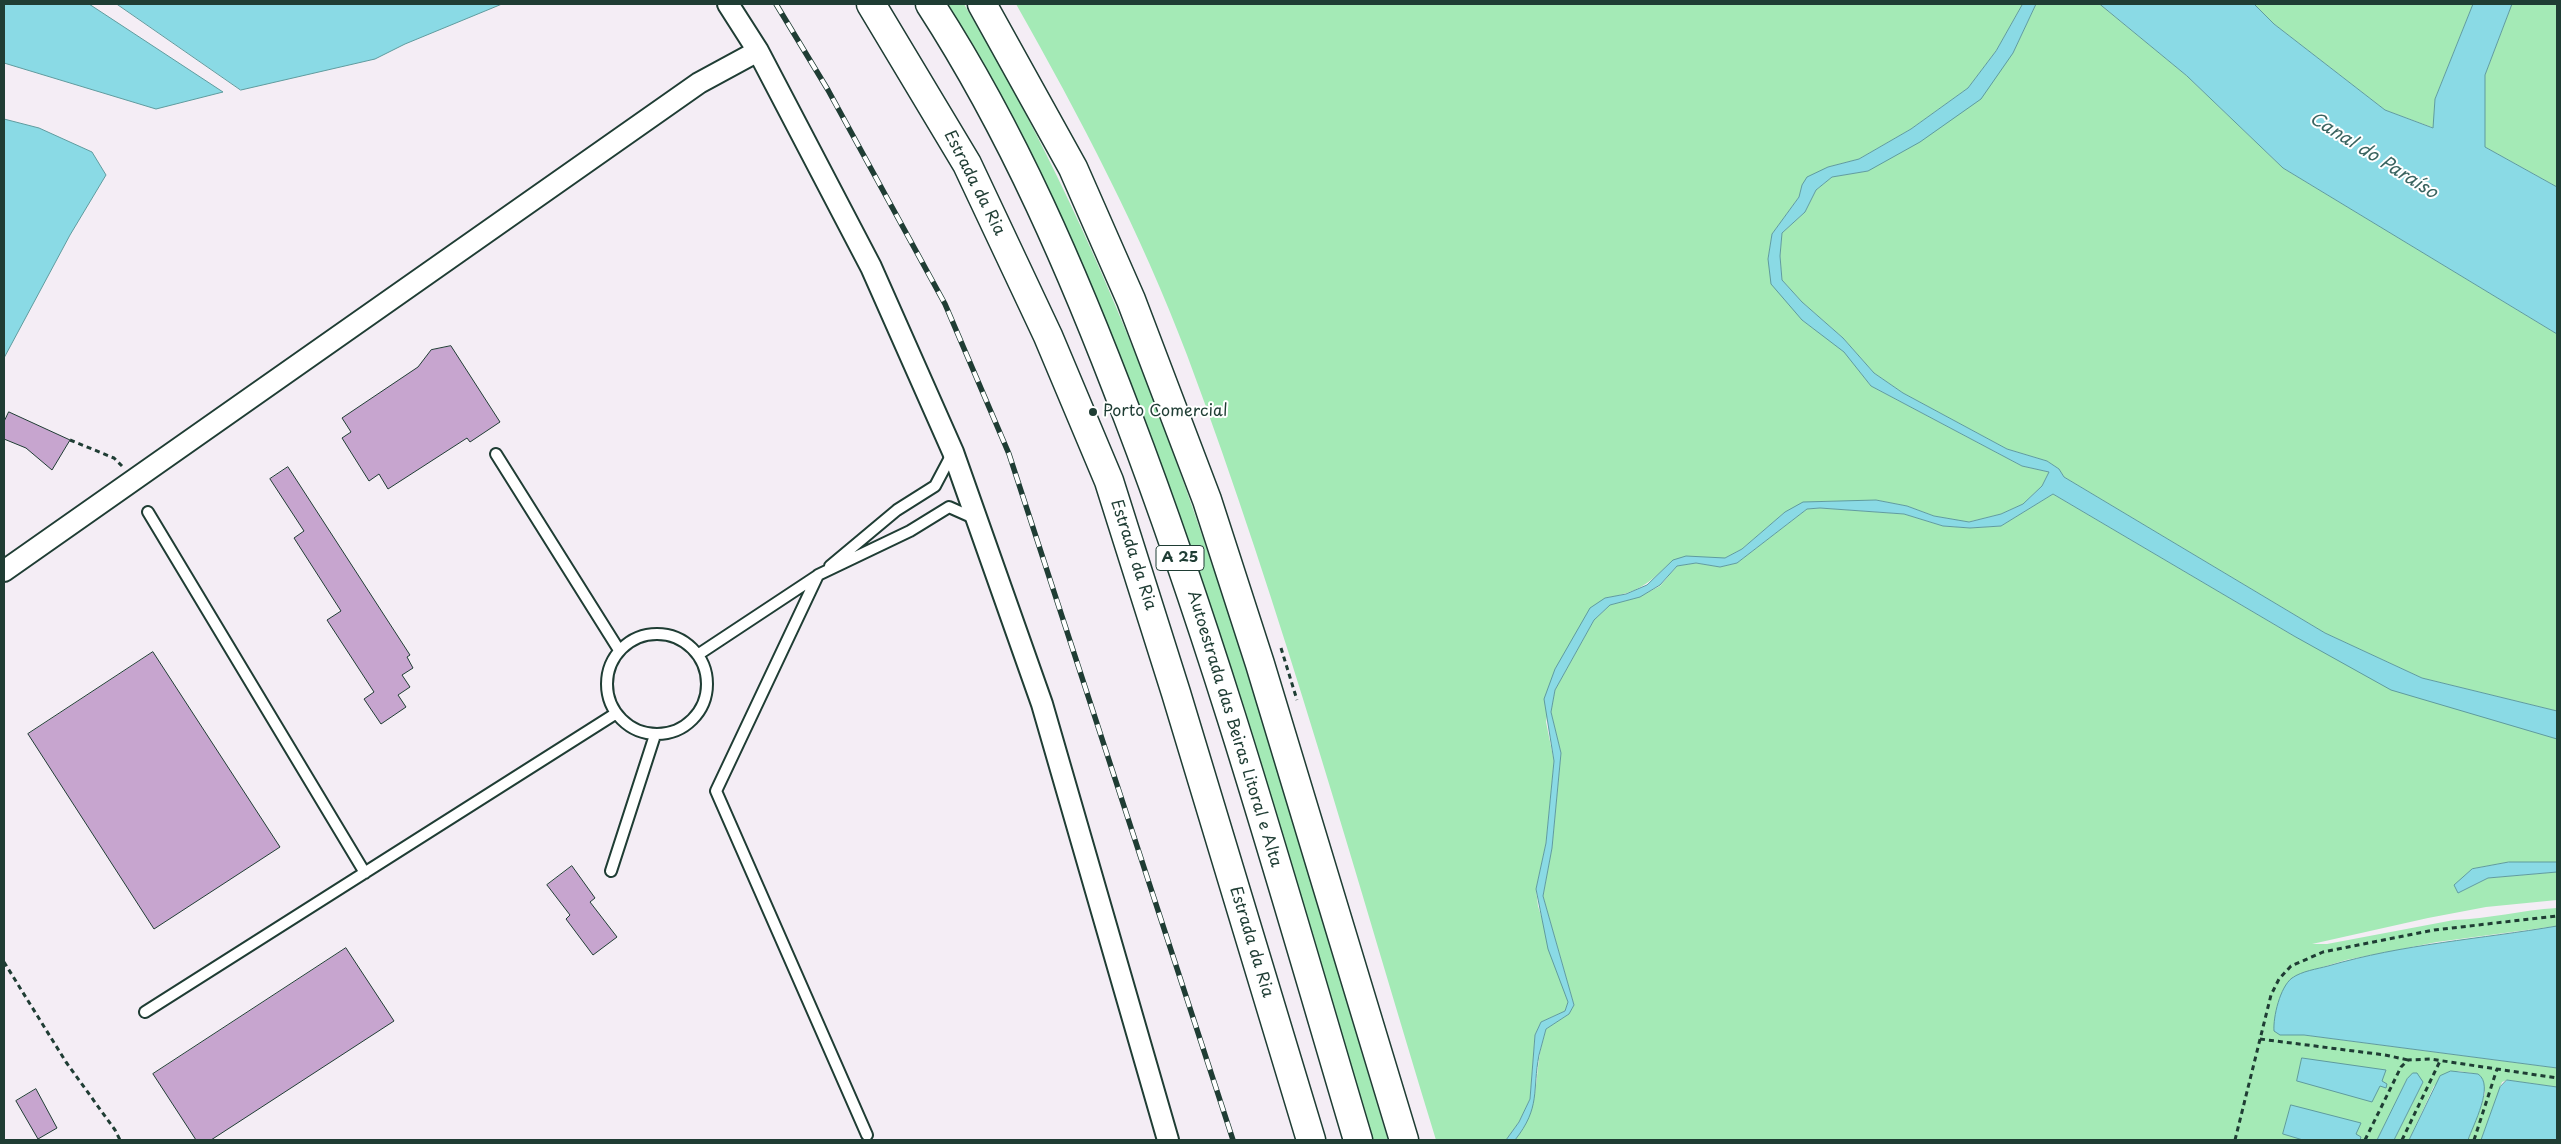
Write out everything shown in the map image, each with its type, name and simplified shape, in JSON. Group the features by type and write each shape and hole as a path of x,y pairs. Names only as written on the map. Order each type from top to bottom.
{"main road":[{"name":"Estrada da Ria","path":"871,4 967,164 1048,336 1109,481 1176,693 1311,1140"},
{"name":"Autoestrada das Beiras Litoral e Alta","path":"930,4 948,32 1032,185 1092,320 1165,514 1221,682 1358,1140"},
{"name":"A 25","path":"982,4 1073,168 1131,300 1204,491 1260,664 1404,1140"}],"street":[{"path":"728,4 758,50 871,266 953,452 1042,704 1168,1140"},
{"path":"4,570 699,83 758,50"}],"lane":[{"path":"699,654 818,576 897,510 935,486 953,452"},
{"path":"496,454 619,650"},
{"path":"867,1135 716,791 818,576 910,531 949,507 978,520"},
{"path":"148,512 364,873"},
{"path":"660,633 682,639 699,654 708,675 706,698 695,718 677,732 655,735 632,729 615,714 607,693 608,670 619,650 637,637 660,633"},
{"path":"145,1012 615,714"},
{"path":"610,871 655,735"}],"path":[{"path":"70,440 114,458 134,479"},
{"path":"2235,1140 2260,1038 2275,987 2279,979 2299,961 2323,952 2434,930 2557,916"},
{"path":"4,962 66,1062 115,1130 120,1140"},
{"path":"2260,1038 2385,1055 2408,1060 2440,1061 2557,1078"},
{"path":"2365,1140 2401,1067 2408,1060"},
{"path":"2402,1140 2440,1061"},
{"path":"2474,1140 2498,1069"}],"green space":[{"path":"940,4 964,4 1019,102 1069,202 1115,303 1156,406 1194,510 1229,616 1388,1140 1369,1140 1228,669"},
{"path":"1016,4 2023,4 1996,51 1968,88 1911,129 1859,159 1828,167 1802,185 1799,197 1772,234 1768,259 1802,320 1844,351 1871,386 2022,466 2049,472 2042,486 2023,504 2001,514 1968,522 1934,516 1907,506 1876,500 1851,502 1821,501 1785,512 1742,549 1725,558 1673,560 1643,586 1627,593 1605,598 1555,669 1546,722 1554,761 1546,843 1536,889 1538,906 1568,1002 1565,1011 1541,1022 1535,1035 1530,1099 1519,1122 1506,1140 1436,1140 1287,647 1222,452 1187,355 1130,220 1063,89"},
{"path":"2036,4 2100,4 2187,76 2283,168 2557,334 2557,711 2422,678 2325,633 2064,477 2059,469 2047,461 2007,449 1903,393 1874,373 1843,338 1802,302 1782,280 1780,256 1782,233 1805,212 1816,190 1832,177 1868,171 2013,53"},
{"path":"2254,4 2473,4 2435,99 2434,128 2385,110 2274,24"},
{"path":"2512,4 2557,4 2557,187 2485,147 2485,75"},
{"path":"2053,494 2294,636 2557,739 2557,862 2509,862 2472,869 2455,885 2458,893 2488,878 2557,872 2557,900 2486,907 2312,944 2327,944 2454,920 2557,908 2557,926 2437,942 2346,960 2300,974 2293,977 2280,1035 2304,1035 2557,1068 2557,1087 2507,1080 2502,1082 2481,1140 2468,1140 2485,1093 2478,1074 2458,1071 2434,1086 2409,1140 2394,1140 2423,1082 2407,1079 2377,1140 1515,1140 1531,1111 1546,1029 1569,1014 1574,1005 1543,896 1552,848 1561,753 1551,712 1555,690 1594,620 1610,605 1639,597 1660,586 1677,566 1696,563 1720,567 1737,563 1807,509 1820,508 1904,514 1943,526 1970,528 2001,526"}],"water":[{"path":"4,4 89,4 223,92 156,109 4,63"},
{"path":"117,4 502,4 405,44 375,59 241,90"},
{"path":"2023,4 2036,4 2013,53 1981,99 1920,142 1868,171 1832,177 1816,190 1805,212 1782,233 1780,256 1782,280 1802,302 1843,338 1874,373 1903,393 2007,449 2047,461 2059,469 2064,477 2325,633 2422,678 2557,711 2557,739 2391,690 2294,636 2053,494 2001,526 1970,528 1943,526 1904,514 1820,508 1807,509 1737,563 1720,567 1696,563 1677,566 1660,585 1640,597 1610,605 1594,620 1555,690 1551,712 1561,753 1552,848 1543,896 1574,1005 1569,1014 1546,1029 1539,1055 1534,1099 1529,1118 1515,1140 1506,1140 1519,1122 1530,1099 1535,1035 1541,1022 1565,1011 1568,1002 1548,949 1536,889 1546,843 1554,761 1544,699 1555,669 1590,608 1605,598 1626,594 1647,585 1673,560 1686,556 1725,558 1742,549 1785,512 1803,502 1876,500 1907,506 1934,516 1969,522 2001,514 2023,504 2042,486 2049,472 2022,466 1871,386 1844,352 1802,320 1771,284 1768,259 1772,234 1799,197 1802,185 1807,177 1828,167 1859,159 1911,129 1968,88 1996,51"},
{"name":"Canal do Paraíso","path":"2100,4 2254,4 2274,24 2385,110 2433,128 2435,99 2473,4 2512,4 2485,75 2485,147 2557,187 2557,334 2283,168 2187,76"},
{"path":"4,119 39,128 92,152 106,175 70,235 4,358"},
{"path":"2509,862 2557,862 2557,872 2488,878 2458,893 2454,885 2472,869"},
{"path":"2557,926 2557,1068 2304,1035 2280,1035 2274,1031 2276,1010 2284,988 2292,978 2310,970 2385,952"},
{"path":"2302,1058 2386,1070 2382,1081 2387,1084 2386,1088 2380,1086 2372,1102 2297,1081"},
{"path":"2451,1071 2478,1074 2483,1079 2484,1096 2468,1140 2409,1140 2440,1076"},
{"path":"2413,1073 2417,1073 2423,1082 2394,1140 2377,1140 2407,1079"},
{"path":"2507,1080 2557,1087 2557,1140 2481,1140 2500,1087"},
{"path":"2291,1105 2361,1123 2356,1134 2361,1137 2360,1140 2303,1140 2283,1134"}],"building":[{"path":"451,346 500,422 470,442 467,438 388,489 379,474 369,481 342,438 351,432 342,418 418,367 431,350"},
{"path":"9,412 70,440 52,470 26,448 4,439 4,422"},
{"path":"288,467 410,655 407,657 413,668 402,675 410,687 398,695 406,707 381,724 364,699 374,692 327,620 341,611 294,538 304,531 270,479"},
{"path":"153,652 280,847 154,929 28,734"},
{"path":"572,866 595,898 590,902 617,937 593,955 566,919 570,915 547,885"},
{"path":"346,948 394,1021 211,1140 196,1140 153,1074"},
{"path":"36,1089 57,1128 38,1139 16,1101"}],"railway":[{"path":"776,4 828,90 945,304 1009,454 1233,1140"}],"place":[{"name":"Porto Comercial","path":"1093,412"}]}
